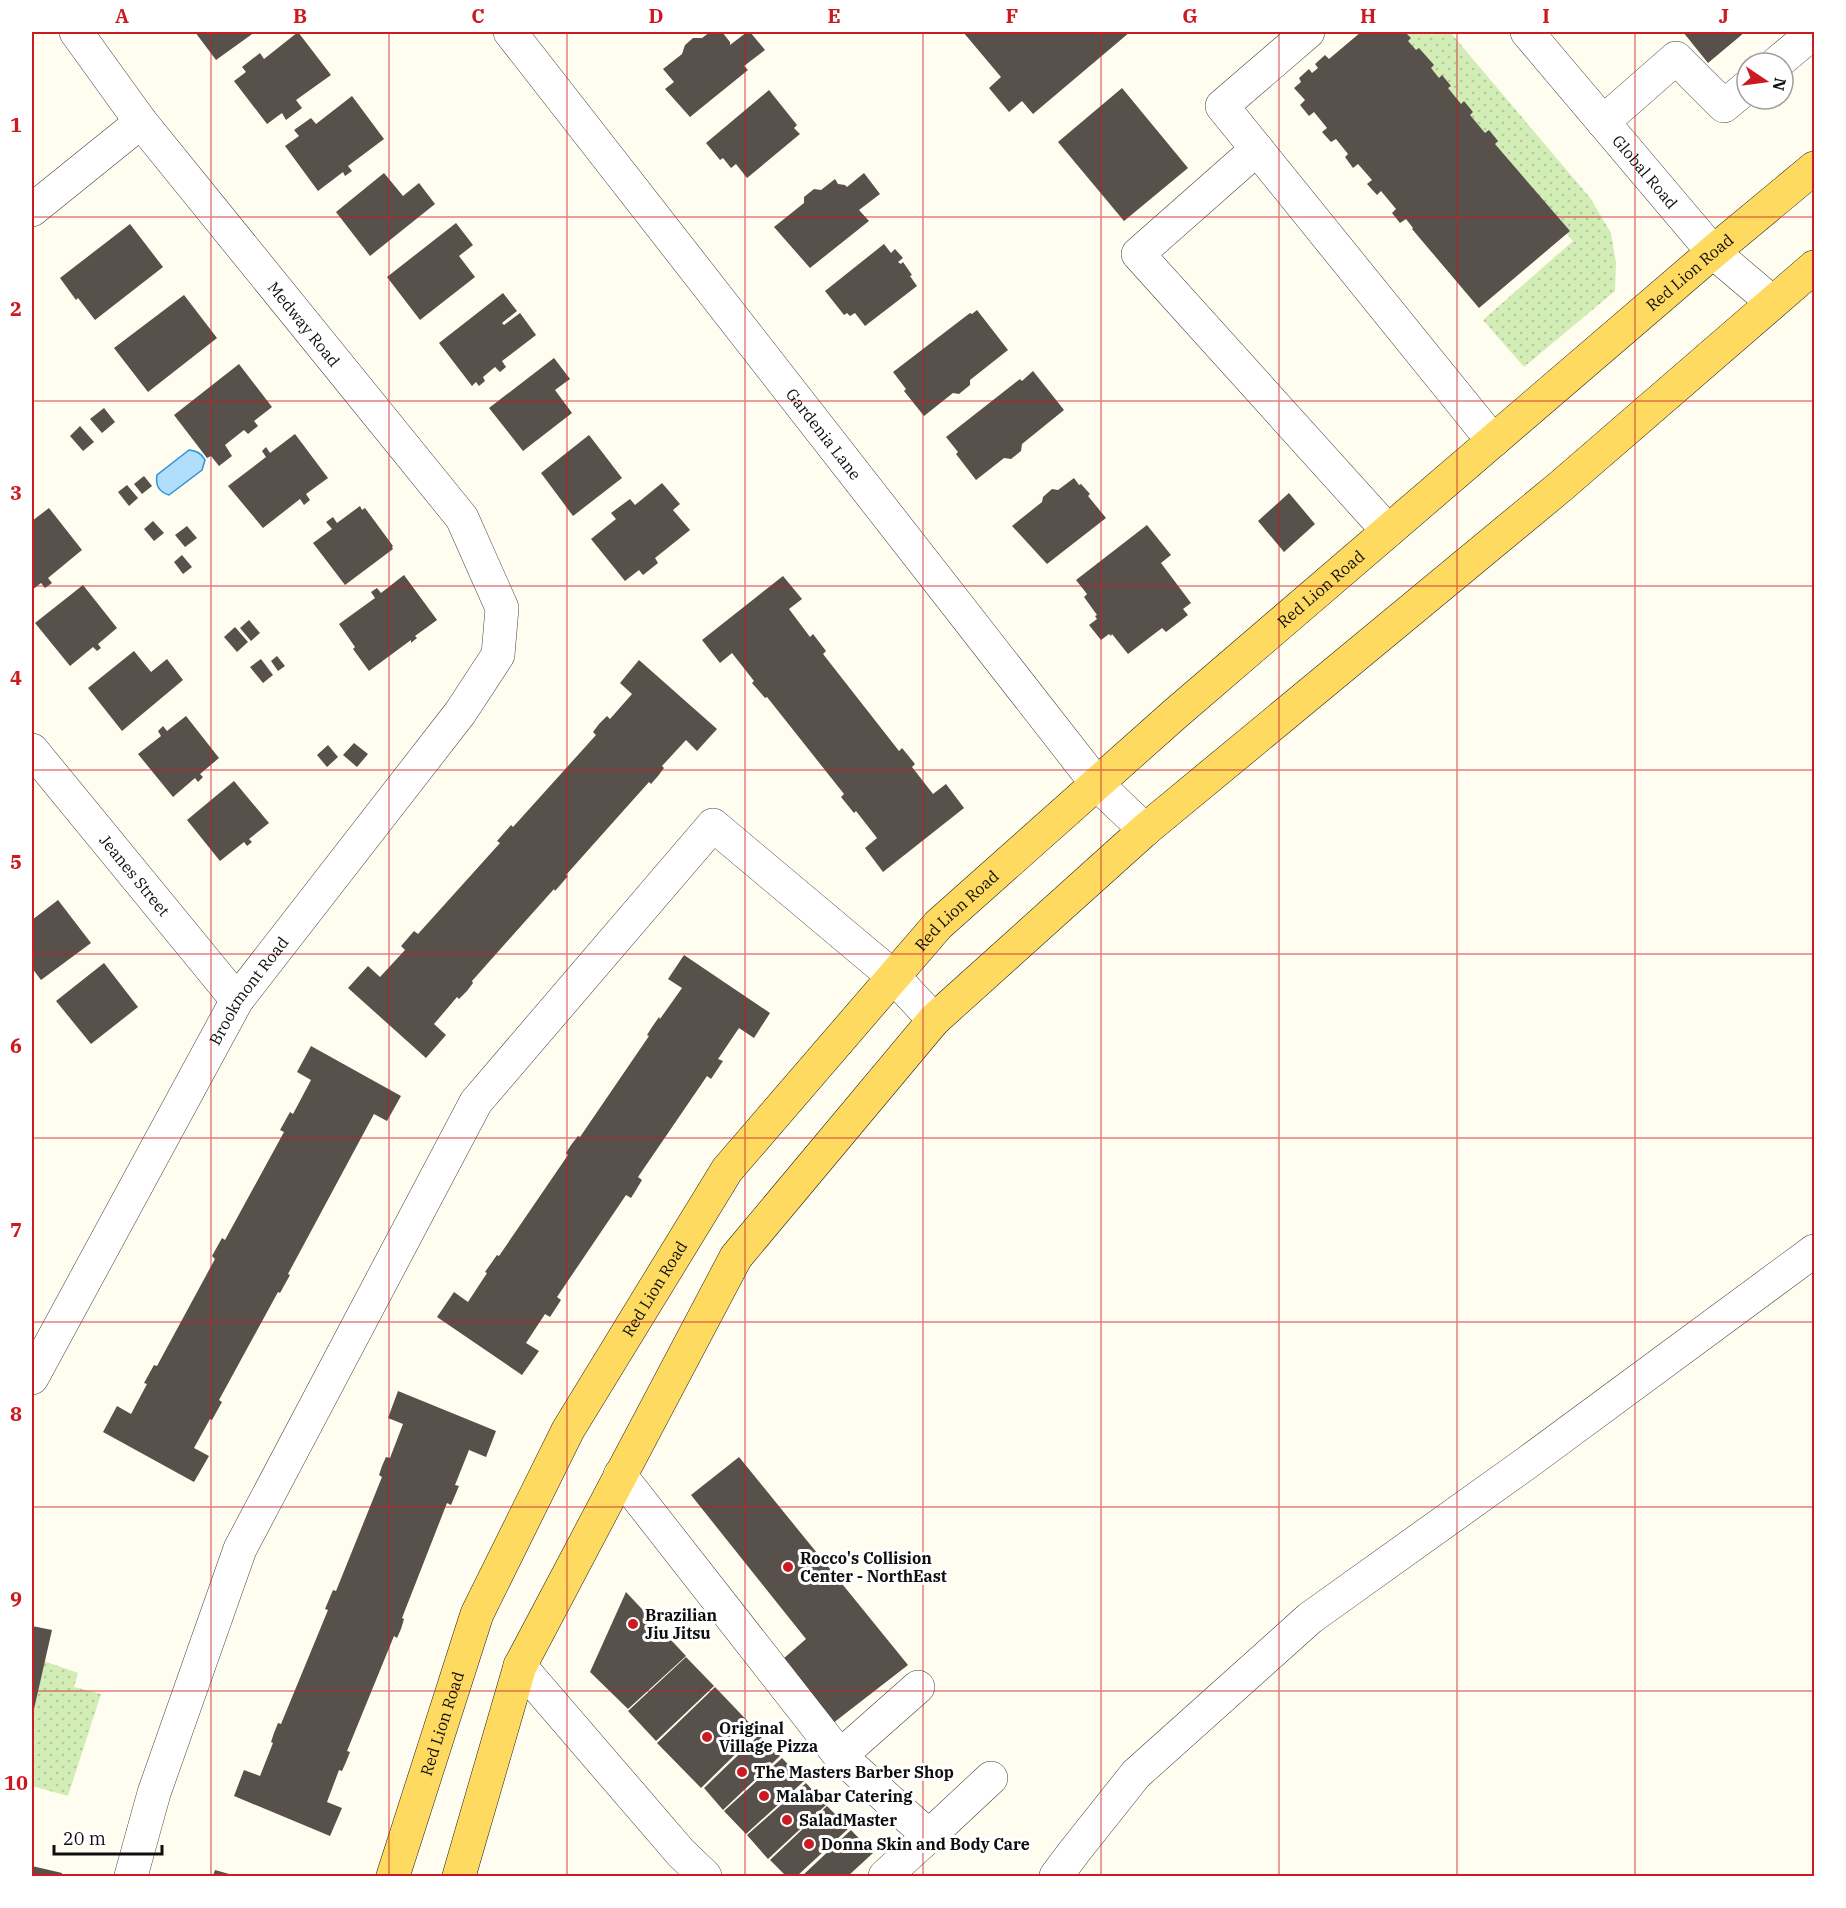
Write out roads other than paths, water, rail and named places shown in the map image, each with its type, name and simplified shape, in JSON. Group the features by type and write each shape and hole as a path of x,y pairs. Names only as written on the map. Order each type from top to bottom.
{"main road":[{"name":"Red Lion Road","path":"393,1876 477,1614 568,1430 727,1170 938,925 1174,714 1713,252 1815,168"},
{"path":"459,1876 520,1666 736,1257 934,1020 1145,830 1561,486 1815,267"}],"street":[{"name":"Medway Road","path":"76,32 141,122 462,518 502,608 500,630"},
{"name":"Gardenia Lane","path":"510,32 1097,784 1145,830"},
{"path":"1308,32 1222,106 1493,441"},
{"name":"Global Road","path":"1527,32 1713,252 1772,302"},
{"path":"1792,51 1815,32"},
{"path":"1603,122 1676,58 1724,106 1735,97"},
{"path":"32,210 141,122"},
{"path":"1257,149 1138,254 1388,531"},
{"name":"Brookmont Road","path":"32,1378 237,1000 460,713 498,655 500,630"},
{"name":"Jeanes Street","path":"32,750 237,1000"},
{"path":"131,1876 154,1793 240,1549 476,1102 713,825 894,977 934,1020"},
{"path":"1056,1876 1136,1774 1310,1618 1815,1251"},
{"path":"620,1475 840,1756 928,1836"},
{"path":"520,1666 681,1852 705,1876"},
{"path":"840,1756 918,1687"},
{"path":"885,1876 991,1779"}],"water":[{"path":"189,450 198,453 205,460 202,470 169,495 163,492 158,488 157,475"}],"place":[{"name":"Rocco's Collision Center - NorthEast","path":"788,1567"},
{"name":"Brazilian Jiu Jitsu","path":"633,1624"},
{"name":"Original Village Pizza","path":"707,1737"},
{"name":"The Masters Barber Shop","path":"742,1772"},
{"name":"Malabar Catering","path":"764,1796"},
{"name":"SaladMaster","path":"787,1820"},
{"name":"Donna Skin and Body Care","path":"809,1844"}]}
